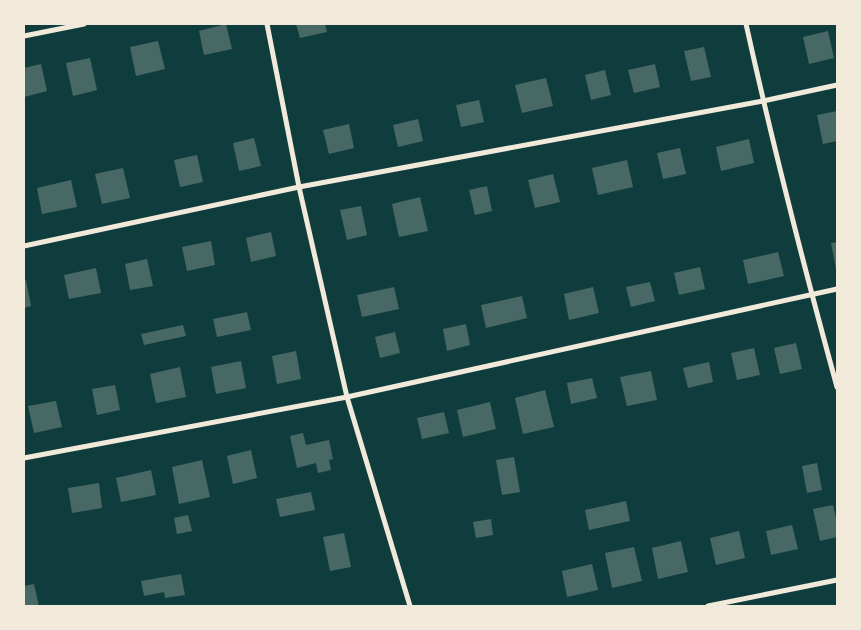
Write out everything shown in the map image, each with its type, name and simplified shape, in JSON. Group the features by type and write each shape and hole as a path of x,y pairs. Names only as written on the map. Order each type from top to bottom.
{"street":[{"path":"24,36 84,24"},
{"path":"267,24 299,187 347,397 410,606"},
{"path":"746,24 812,294 837,387"},
{"path":"24,246 299,187 837,86"},
{"path":"24,458 347,397 837,289"},
{"path":"708,606 837,580"}],"building":[{"path":"226,24 232,49 204,55 199,31"},
{"path":"296,24 325,24 327,32 300,38"},
{"path":"828,31 834,58 809,64 803,37"},
{"path":"158,41 165,69 136,76 130,47"},
{"path":"704,47 711,77 691,81 684,51"},
{"path":"90,58 97,90 73,96 66,63"},
{"path":"41,64 47,91 24,97 24,68"},
{"path":"655,64 660,87 634,93 628,70"},
{"path":"605,70 611,95 591,100 585,75"},
{"path":"546,78 553,106 522,113 515,85"},
{"path":"479,100 484,122 461,127 456,105"},
{"path":"837,111 837,141 823,144 817,115"},
{"path":"418,119 423,141 398,147 393,125"},
{"path":"349,124 354,148 329,154 323,130"},
{"path":"254,138 261,166 239,171 233,143"},
{"path":"749,139 754,163 721,171 716,147"},
{"path":"680,148 686,174 663,179 657,153"},
{"path":"197,155 203,182 180,187 174,160"},
{"path":"627,160 633,187 598,195 592,168"},
{"path":"123,168 130,198 102,204 95,174"},
{"path":"553,174 560,202 535,208 528,180"},
{"path":"71,180 77,207 42,214 37,188"},
{"path":"487,186 492,211 475,215 469,190"},
{"path":"420,197 428,231 399,237 392,204"},
{"path":"361,206 367,235 347,240 340,210"},
{"path":"271,232 276,256 251,262 246,238"},
{"path":"211,241 215,265 187,271 182,247"},
{"path":"837,242 837,268 836,269 831,243"},
{"path":"778,252 784,276 748,284 743,260"},
{"path":"147,259 153,286 130,290 125,264"},
{"path":"700,267 705,289 679,295 674,273"},
{"path":"96,268 101,293 69,299 64,275"},
{"path":"26,280 31,306 24,308 24,281"},
{"path":"650,282 655,301 631,307 626,287"},
{"path":"394,287 399,309 362,317 357,295"},
{"path":"593,287 599,313 569,320 564,294"},
{"path":"522,296 527,318 486,328 481,305"},
{"path":"247,312 251,330 217,337 213,319"},
{"path":"466,324 470,345 447,351 443,329"},
{"path":"183,325 186,336 144,345 141,334"},
{"path":"395,332 400,353 380,358 375,337"},
{"path":"796,343 802,369 780,374 774,348"},
{"path":"754,348 760,375 737,380 731,353"},
{"path":"296,351 301,379 277,384 272,356"},
{"path":"241,361 246,388 216,394 211,367"},
{"path":"709,362 713,382 688,388 683,368"},
{"path":"180,367 186,397 156,403 150,374"},
{"path":"651,371 657,400 627,406 620,377"},
{"path":"592,378 597,398 571,404 567,383"},
{"path":"115,385 120,410 97,415 92,389"},
{"path":"545,390 554,427 523,434 515,398"},
{"path":"56,401 62,427 34,433 28,406"},
{"path":"490,402 496,429 463,437 457,410"},
{"path":"444,412 449,433 422,439 417,418"},
{"path":"303,433 306,445 329,440 333,459 329,460 331,470 318,473 316,463 297,468 290,436"},
{"path":"251,450 257,478 233,484 227,456"},
{"path":"514,457 520,492 502,495 496,460"},
{"path":"202,460 210,497 179,504 172,467"},
{"path":"817,463 822,490 807,493 802,466"},
{"path":"151,470 156,495 121,502 116,478"},
{"path":"99,483 102,508 72,513 68,488"},
{"path":"311,492 315,510 280,517 276,499"},
{"path":"626,501 630,521 589,530 585,510"},
{"path":"833,505 837,523 837,537 820,541 813,509"},
{"path":"188,515 192,531 177,534 174,518"},
{"path":"491,519 493,535 476,538 473,522"},
{"path":"792,525 798,549 771,555 766,531"},
{"path":"739,531 745,558 716,565 710,538"},
{"path":"344,533 351,567 330,571 323,537"},
{"path":"681,541 688,572 658,579 652,548"},
{"path":"634,547 642,581 612,588 605,553"},
{"path":"592,564 598,590 567,597 562,571"},
{"path":"181,574 185,595 165,598 164,592 144,596 141,581"},
{"path":"34,584 39,606 24,606 24,586"}]}
